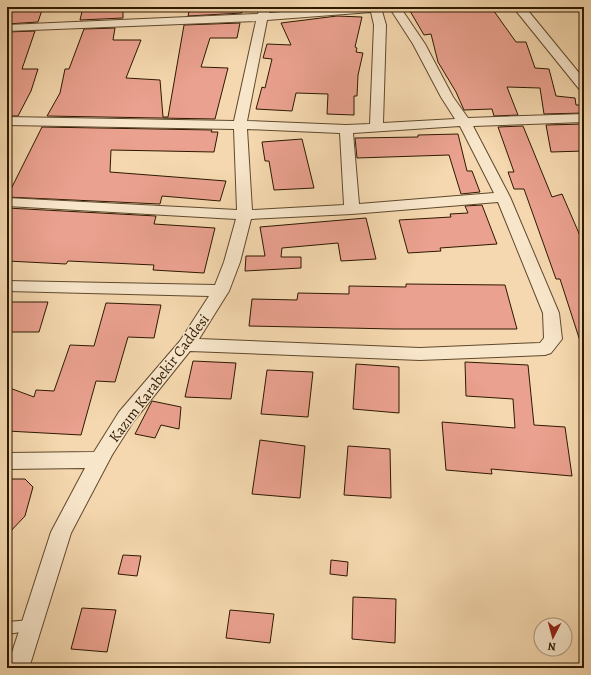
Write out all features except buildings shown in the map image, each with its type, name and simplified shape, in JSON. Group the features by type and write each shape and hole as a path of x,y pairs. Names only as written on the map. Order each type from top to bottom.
{"street":[{"path":"7,28 264,12 390,7"},
{"path":"186,345 420,354 545,349 553,339 551,313 503,197 464,122 447,97 419,44 394,7"},
{"path":"518,7 584,87"},
{"path":"376,8 380,25 376,127"},
{"name":"Kazım Karabekir Caddesi","path":"18,668 61,532 100,460 126,417 186,345 222,291 245,215 240,125 264,12"},
{"path":"7,121 240,125 346,130 464,122 584,118"},
{"path":"346,130 352,209"},
{"path":"7,202 245,215 352,209 503,197"},
{"path":"7,286 222,291"},
{"path":"7,461 100,460"}],"lane":[{"path":"7,628 31,626"}]}
